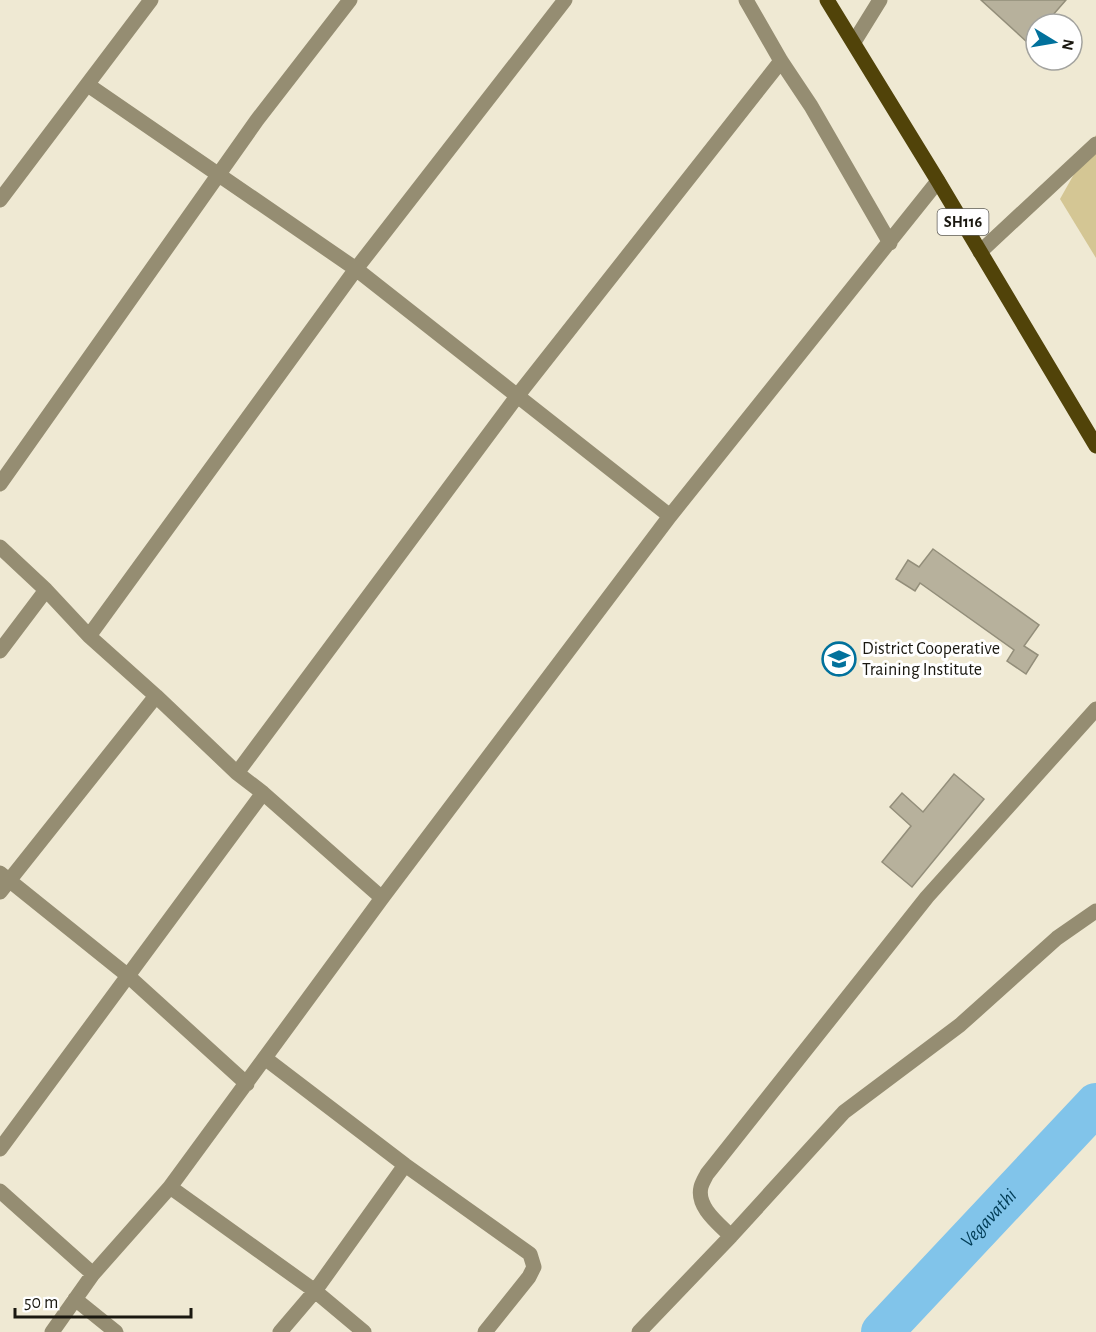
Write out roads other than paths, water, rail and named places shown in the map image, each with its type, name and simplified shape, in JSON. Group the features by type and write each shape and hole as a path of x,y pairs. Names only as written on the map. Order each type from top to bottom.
{"main road":[{"name":"SH116","path":"827,0 939,181 1096,446"}],"street":[{"path":"0,200 151,0"},
{"path":"0,484 256,120 350,0"},
{"path":"89,636 356,269 565,0"},
{"path":"746,0 781,61 811,106 890,243"},
{"path":"854,42 880,0"},
{"path":"237,773 518,395 781,61"},
{"path":"88,85 356,269 670,516"},
{"path":"980,252 1096,144"},
{"path":"52,1332 93,1274 170,1187 382,898 670,516 939,181"},
{"path":"0,547 46,590 89,636 237,773 263,793 382,898"},
{"path":"0,651 46,590"},
{"path":"156,696 3,882 127,975 247,1084"},
{"path":"731,1236 704,1208 701,1188 707,1174 927,897 1096,709"},
{"path":"0,1149 263,793"},
{"path":"639,1332 731,1236 844,1112 960,1025 1057,938 1096,911"},
{"path":"266,1059 405,1165 530,1254 534,1267 529,1277 485,1332"},
{"path":"280,1332 315,1291 405,1165"},
{"path":"170,1187 315,1291 364,1332"},
{"path":"0,1191 93,1274"},
{"path":"75,1299 116,1332"}],"waterway":[{"name":"Vegavathi","path":"882,1332 1096,1104"}],"place":[{"name":"District Cooperative Training Institute","path":"839,659"}]}
